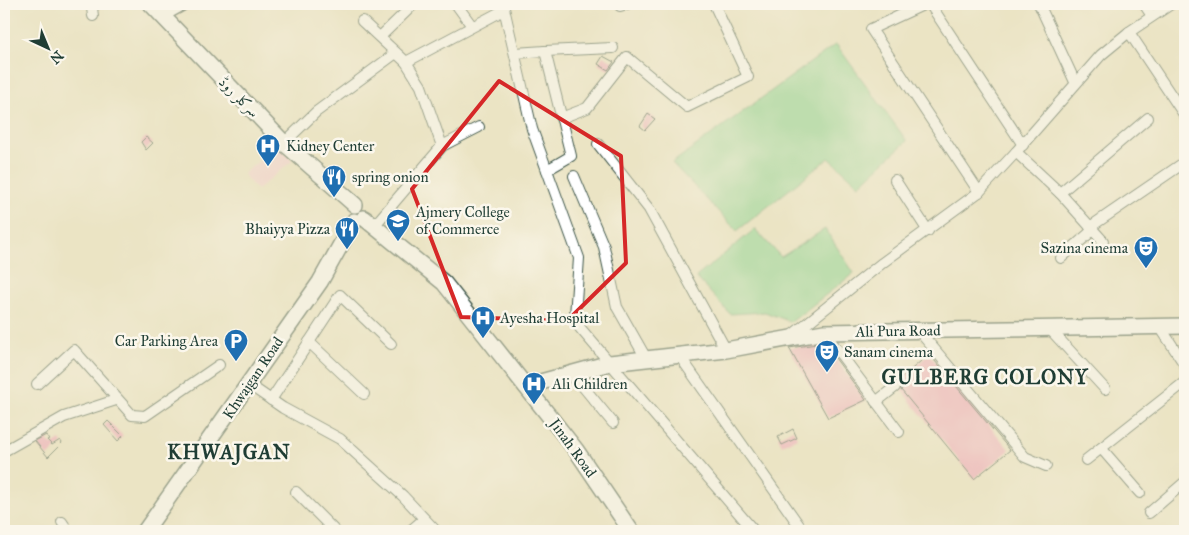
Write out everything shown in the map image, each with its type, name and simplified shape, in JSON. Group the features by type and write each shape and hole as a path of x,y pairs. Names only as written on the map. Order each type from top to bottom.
{"street":[{"path":"93,16 92,8 96,4"},
{"path":"156,9 180,4"},
{"path":"380,37 414,4"},
{"path":"456,4 472,26"},
{"path":"561,118 587,108 627,57 687,107 748,78 714,4"},
{"path":"925,4 871,29 979,192"},
{"path":"930,4 1019,148 1103,241"},
{"path":"1038,4 1075,82"},
{"path":"1144,4 1152,16"},
{"path":"791,336 882,263 979,192 1100,55 1129,32 1172,4"},
{"path":"406,62 504,7 532,129 579,258 575,316 580,328 754,531"},
{"name":"سرکلر روڈ","path":"156,9 284,143 355,205 349,213 364,221"},
{"path":"362,21 406,62 421,86 442,146"},
{"path":"1129,32 1185,116"},
{"path":"515,53 613,48"},
{"path":"545,51 571,156 547,170"},
{"path":"284,143 316,112 396,53"},
{"path":"1060,193 1148,118"},
{"path":"364,221 442,146 480,127"},
{"path":"598,144 649,209 726,350"},
{"path":"1062,258 1092,229 1185,162"},
{"path":"574,176 604,247 617,307 647,360"},
{"path":"895,180 928,230"},
{"name":"Khwajgan Road","path":"145,531 364,221"},
{"name":"Jinah Road","path":"364,221 444,283 576,450 631,531"},
{"path":"271,400 340,296 391,344"},
{"name":"Ali Pura Road","path":"526,386 571,372 610,363 726,350 791,336 824,332 1185,326"},
{"path":"1048,327 1105,389"},
{"path":"1160,327 1185,365"},
{"path":"919,331 1025,457 1046,466"},
{"path":"824,332 899,432"},
{"path":"309,342 364,394"},
{"path":"37,384 74,350 112,392 116,400 132,415 145,416 219,365"},
{"path":"680,355 803,531"},
{"path":"571,372 613,423"},
{"path":"1086,460 1185,382"},
{"path":"248,384 271,400 340,439 403,496 436,531"},
{"path":"876,402 895,387"},
{"path":"4,451 64,417 116,400"},
{"path":"1101,448 1140,493"},
{"path":"1149,513 1185,482"},
{"path":"296,492 335,531"},
{"path":"410,531 424,519"},
{"path":"62,522 68,531"}],"highlighted area":[{"path":"499,81 621,156 626,263 567,321 461,317 412,189"}],"shaded area":[{"name":"Kidney Center","path":"279,145 292,161 257,190 243,174"}],"green space":[{"path":"836,44 907,141 859,185 829,158 737,231 672,163"},
{"path":"755,229 781,257 825,229 854,273 791,322 765,312 730,314 696,277"}],"building":[{"path":"603,56 614,62 608,70 598,64"},
{"path":"648,114 655,119 645,130 640,126"},
{"path":"146,137 153,143 146,150 141,142"},
{"name":"Sanam cinema","path":"824,343 866,400 828,418 789,348"},
{"path":"929,354 1010,450 974,479 901,390 902,386 898,381"},
{"path":"108,421 123,436 118,441 104,425"},
{"path":"793,429 797,438 782,445 778,437"},
{"path":"46,435 49,439 47,440 52,445 60,440 62,443 48,457 35,441"}],"place":[{"name":"Kidney Center","path":"268,167"},
{"name":"spring onion","path":"334,198"},
{"name":"Ajmery College of Commerce","path":"398,242"},
{"name":"Bhaiyya Pizza","path":"347,250"},
{"name":"Sazina cinema","path":"1146,269"},
{"name":"Ayesha Hospital","path":"483,339"},
{"name":"Car Parking Area","path":"236,362"},
{"name":"Sanam cinema","path":"827,373"},
{"name":"Ali Children","path":"534,405"}],"district":[{"name":"GULBERG COLONY","path":"985,377"},
{"name":"KHWAJGAN","path":"229,452"}]}
